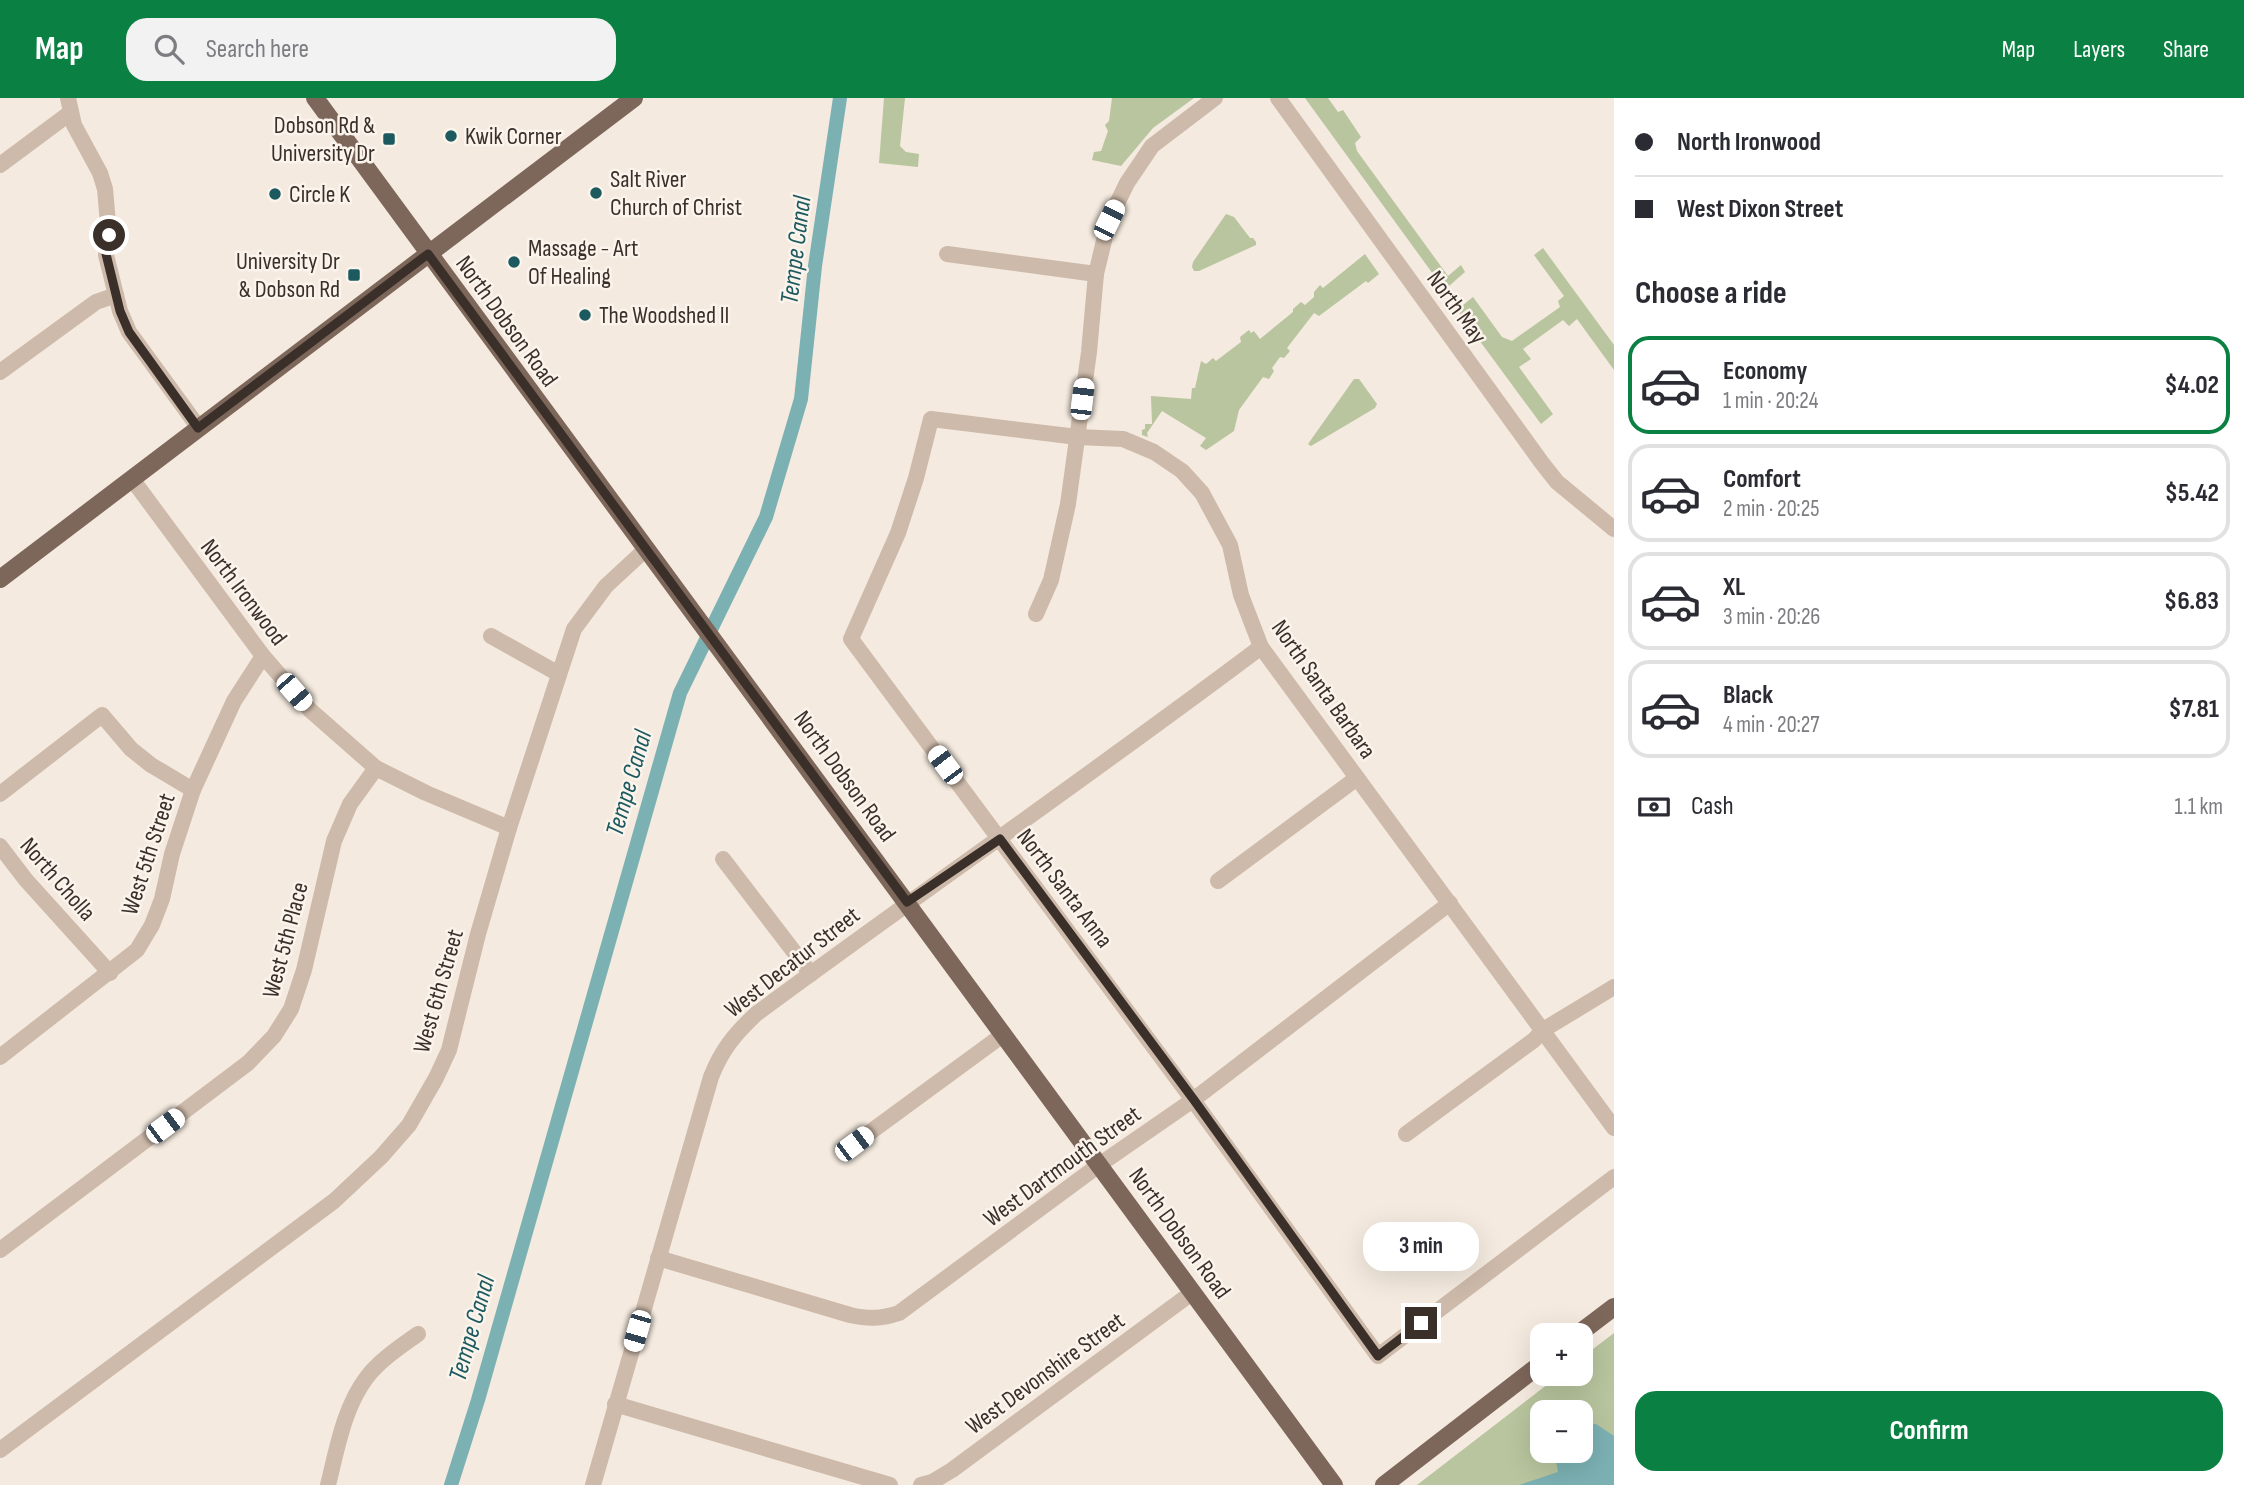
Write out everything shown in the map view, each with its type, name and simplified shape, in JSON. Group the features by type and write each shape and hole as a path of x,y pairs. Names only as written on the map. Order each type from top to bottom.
{"main road":[{"name":"North Dobson Road","path":"314,98 1334,1485"},
{"path":"0,579 634,98"},
{"path":"1593,1323 1614,1307"},
{"path":"1384,1485 1530,1372"}],"street":[{"path":"1036,614 1051,580 1068,504 1096,274 1109,220 1127,183 1152,146 1215,98"},
{"name":"North May","path":"1278,98 1542,463 1557,482 1614,529"},
{"path":"0,165 69,105 85,147 100,173 109,235 106,254 129,332 198,428"},
{"path":"947,254 1096,274"},
{"path":"0,372 96,302 116,295"},
{"name":"North Santa Barbara","path":"931,419 1077,437 1123,439 1154,452 1182,471 1202,493 1230,545 1241,595 1261,647 1614,1128"},
{"name":"North Santa Anna","path":"931,419 898,533 851,639 1194,1100 1378,1356 1614,1177"},
{"name":"North Ironwood","path":"132,479 263,656 310,710 376,768 426,793 509,828"},
{"name":"West 6th Street","path":"0,1450 334,1201 381,1157 409,1125 449,1050 478,934 509,828 574,629 612,579 646,549"},
{"path":"491,636 559,674"},
{"name":"West Decatur Street","path":"593,1485 718,1058 734,1035 756,1014 907,902 1000,839 1261,647"},
{"name":"West 5th Street","path":"0,1057 137,950 152,925 193,790 229,710 263,656"},
{"path":"0,794 102,715 131,749 151,765 193,790"},
{"name":"West 5th Place","path":"0,1250 248,1063 274,1037 292,1009 304,970 334,841 351,804 376,768"},
{"path":"1218,881 1357,778"},
{"name":"North Cholla","path":"0,846 26,880 110,973"},
{"path":"723,859 811,974"},
{"name":"West Dartmouth Street","path":"658,1258 850,1315 884,1319 899,1313 1099,1164 1194,1100 1450,903"},
{"path":"1406,1133 1534,1041 1543,1030 1614,987"},
{"path":"854,1144 1004,1034"},
{"name":"West Devonshire Street","path":"921,1485 952,1470 1193,1292"},
{"path":"328,1485 355,1395 368,1376 386,1358 418,1334"},
{"path":"615,1404 890,1485"}],"green space":[{"path":"884,98 905,98 900,146 906,152 919,154 918,167 879,163"},
{"path":"1112,98 1194,98 1153,128 1121,166 1092,160 1094,152 1101,151 1108,131 1105,125 1109,121"},
{"path":"1305,98 1328,98 1338,112 1343,110 1361,137 1355,143 1357,151 1448,276 1461,265 1465,272 1449,286 1441,285"},
{"path":"1226,214 1234,217 1256,245 1194,271 1193,262"},
{"path":"1543,248 1614,345 1614,370 1577,319 1569,326 1563,320 1523,349 1531,359 1519,367 1553,414 1541,424 1457,310 1473,297 1502,337 1512,341 1560,307 1558,301 1564,296 1534,255"},
{"path":"1365,254 1379,274 1319,316 1314,313 1287,348 1290,351 1284,358 1280,357 1272,368 1274,371 1269,379 1263,377 1239,410 1234,431 1206,450 1200,446 1206,438 1162,411 1147,433 1148,437 1142,435 1145,424 1152,424 1151,396 1191,399 1201,361 1206,364 1213,358 1216,361 1241,342 1240,337 1249,330 1251,333 1254,331 1260,339 1301,302 1305,305 1314,297 1314,292 1320,285 1323,288"},
{"path":"1354,379 1359,379 1377,404 1375,408 1311,446 1308,444"},
{"path":"1614,1333 1614,1485 1417,1485 1545,1386 1593,1386 1593,1349"}],"water":[{"path":"1593,1424 1614,1436 1614,1485 1519,1485 1558,1472 1556,1463 1593,1463"}],"waterway":[{"name":"Tempe Canal","path":"451,1485 478,1400 680,693 766,517 801,399 815,266 840,98"}],"place":[{"name":"Kwik Corner","path":"451,136"},
{"name":"Dobson Rd & University Dr","path":"389,139"},
{"name":"Salt River Church of Christ","path":"596,193"},
{"name":"Circle K","path":"275,194"},
{"name":"Massage - Art Of Healing","path":"514,262"},
{"name":"University Dr & Dobson Rd","path":"354,275"},
{"name":"The Woodshed II","path":"585,315"}],"route":[{"path":"109,235 106,254 120,311 129,332 198,428 428,254 907,902 1000,839 1194,1100 1378,1356 1421,1323"}]}
